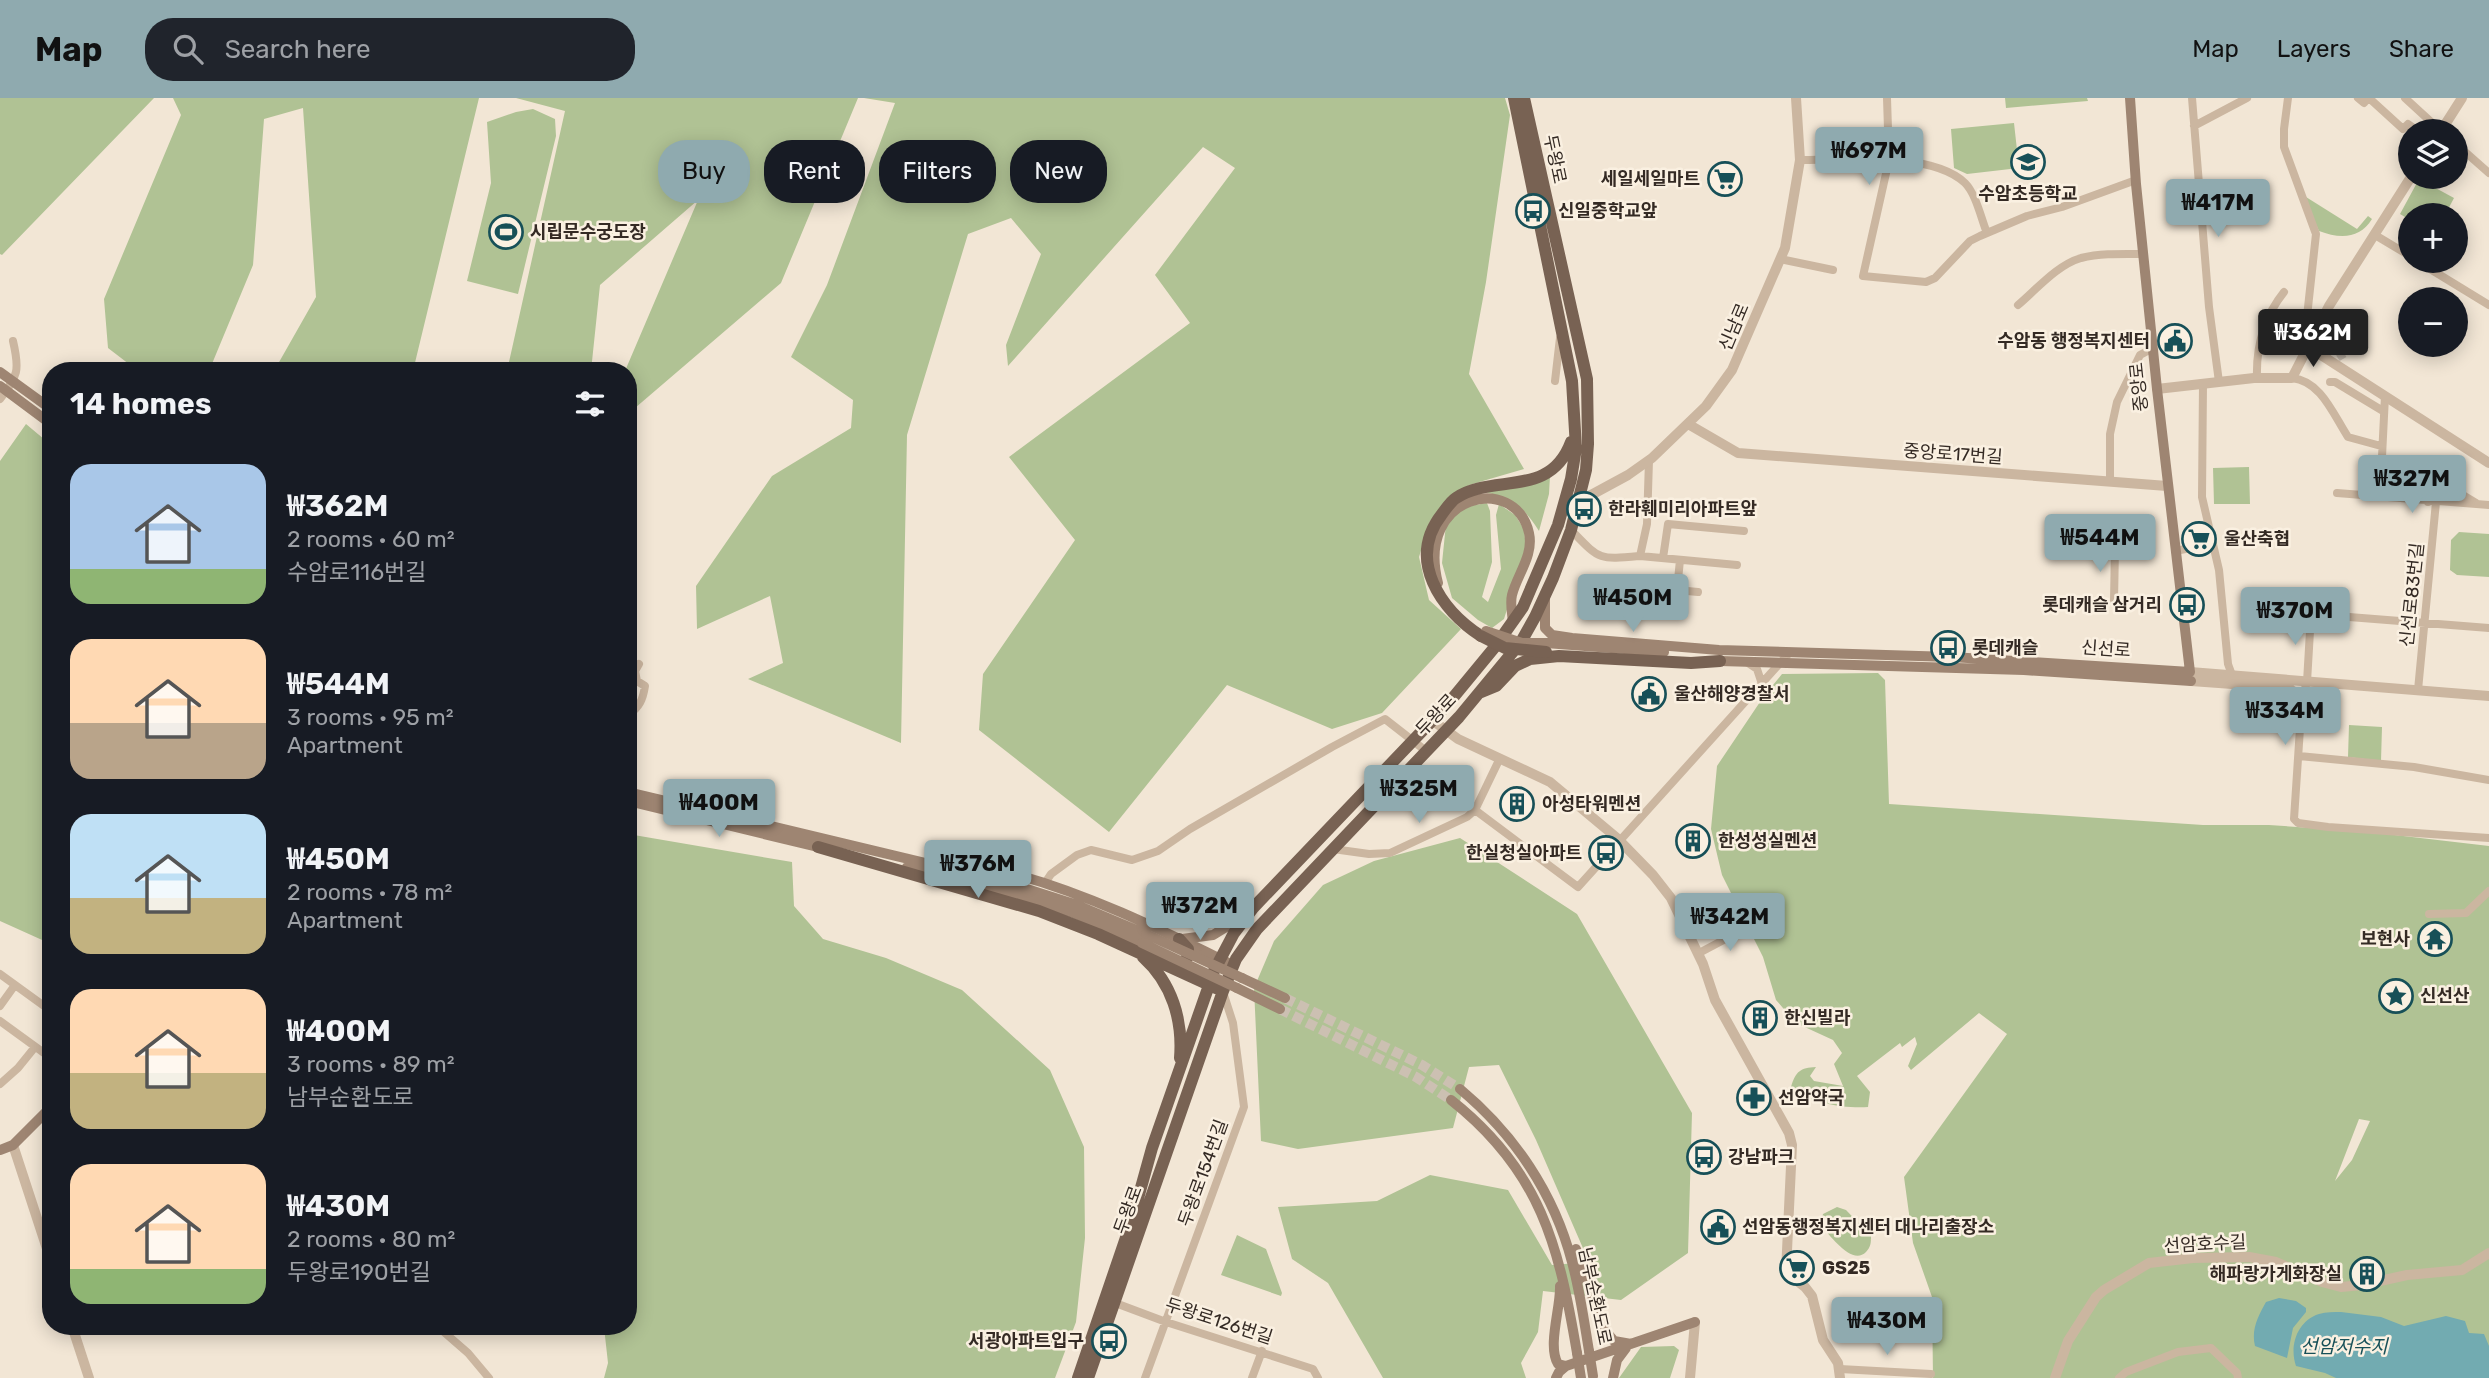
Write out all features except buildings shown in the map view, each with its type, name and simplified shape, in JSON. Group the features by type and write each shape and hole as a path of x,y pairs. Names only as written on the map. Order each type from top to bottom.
{"main road":[{"name":"두왕로","path":"1088,1378 1152,1148 1219,958 1253,908 1473,675 1523,607 1558,525 1571,479 1576,448 1572,381 1514,98"},
{"name":"두왕로","path":"1078,1378 1204,1050 1233,965 1256,929 1446,731 1521,642 1545,595 1571,530 1585,480 1588,444 1587,379 1524,98"},
{"name":"중앙로","path":"2130,98 2167,486 2190,677"},
{"path":"0,372 5,389 42,417"},
{"path":"5,389 42,405"},
{"path":"1576,428 1566,454 1558,464 1540,476 1509,485 1474,489 1454,499 1432,527 1427,558 1435,589 1463,624 1505,648 1546,647 1688,657 1720,656"},
{"path":"1483,634 1447,599 1435,571 1434,548 1437,534 1443,521 1462,503 1487,498 1510,506 1522,517 1529,533 1530,548 1511,597 1513,622"},
{"path":"1545,595 1545,628 1552,635 1720,656"},
{"name":"신선로","path":"1720,656 1790,652 1952,657 2190,677"},
{"path":"1479,693 1496,686 1515,666 1530,659 1559,656 1691,663 1720,656"},
{"name":"신선로","path":"1720,656 1745,662 2190,677"},
{"path":"637,794 819,843 1140,942 1240,983 1283,1004"},
{"path":"637,803 1030,889 1077,905 1140,942 1167,965 1223,991"},
{"path":"819,843 1000,870 1045,883 1086,898 1233,965"},
{"path":"1179,939 1213,934 1237,921 1253,908"},
{"path":"1167,965 1177,966 1187,958 1188,949 1179,939"},
{"path":"1140,942 1149,963 1161,978 1174,1004 1181,1046 1177,1079"},
{"name":"남부순환도로","path":"1460,1089 1504,1131 1546,1192 1565,1237 1578,1288 1583,1352"},
{"name":"남부순환도로","path":"1451,1100 1480,1124 1509,1157 1535,1197 1553,1241 1589,1377"},
{"path":"0,1150 13,1145 42,1116"},
{"path":"1534,1173 1572,1241 1603,1328 1614,1341 1632,1344"},
{"path":"1553,1241 1561,1302 1556,1313 1555,1357 1558,1364 1566,1366"},
{"path":"1556,1378 1566,1366 1695,1322"},
{"path":"1613,1378 1617,1360 1632,1344"}],"street":[{"name":"신남로","path":"1580,500 1628,475 1649,460 1706,406 1732,370 1785,248 1800,160 1796,98"},
{"path":"1887,98 1889,160 1863,276 1926,282 1935,278 1970,241 2027,216 2063,207 2136,180"},
{"path":"2192,98 2209,307 2219,382"},
{"path":"2194,127 2247,98"},
{"path":"2288,98 2284,147 2316,234 2305,335 2307,346 2489,463"},
{"path":"2358,98 2364,103 2369,98 2398,124"},
{"path":"2405,98 2428,119"},
{"path":"2449,119 2462,98"},
{"path":"2468,155 2489,173"},
{"path":"1800,160 1889,160 1923,163 1940,169 1963,181 1987,233"},
{"path":"2292,378 2307,346 2354,265 2404,189"},
{"path":"2375,235 2398,249"},
{"path":"2018,305 2059,270 2079,259 2108,254 2143,254"},
{"path":"1780,259 1833,270"},
{"path":"2437,273 2489,305"},
{"path":"2257,378 2256,359 2262,332 2274,304 2284,292"},
{"path":"1555,381 1561,324"},
{"path":"5,389 19,365 13,341"},
{"path":"2110,482 2110,435 2117,402 2140,355 2153,348"},
{"path":"2157,389 2257,378 2306,379 2319,392 2348,437 2381,446"},
{"path":"2330,382 2338,383 2383,411"},
{"path":"2203,384 2202,497 2219,570 2228,664 2232,675"},
{"path":"2380,497 2385,396"},
{"name":"중앙로17번길","path":"1688,424 1738,453 2167,486"},
{"path":"1640,556 1647,524 1649,460"},
{"path":"2432,502 2428,493 2437,479 2465,500"},
{"path":"2337,493 2432,502 2465,500 2489,505"},
{"name":"신선로83번길","path":"2418,690 2432,502"},
{"path":"1663,558 1668,524 1744,531"},
{"path":"1571,530 1596,555 1612,558 1640,556 1737,565"},
{"path":"2175,551 2212,544"},
{"path":"2114,601 2115,548"},
{"path":"1680,560 1677,590 1698,592"},
{"path":"2489,628 2311,614 2294,819 2298,823 2328,827 2489,838"},
{"path":"1475,810 1578,887 1790,652"},
{"path":"1745,662 1757,669 1762,684"},
{"path":"637,668 639,664"},
{"name":"신선로","path":"2190,677 2232,675 2489,696"},
{"name":"신선로","path":"2190,677 2285,688 2307,682"},
{"path":"637,681 645,686 637,709"},
{"path":"2285,688 2295,694 2296,716 2301,718"},
{"path":"1045,883 1051,874 1077,855 1091,850 1132,860 1158,851 1190,829 1385,719 1426,751"},
{"path":"1432,720 1446,731 1550,782 1621,842 1671,898 1699,953 1714,1000 1789,1133 1791,1145 1786,1272 1812,1296 1823,1340 1840,1374 1931,1374"},
{"path":"2299,756 2414,767 2489,780"},
{"path":"1333,849 1369,854 1390,853 1468,817 1475,810 1500,758"},
{"path":"2429,914 2466,913 2489,891"},
{"path":"1699,953 1748,927"},
{"name":"두왕로154번길","path":"1145,1378 1244,1107 1233,1023 1218,975 1219,958"},
{"path":"0,974 42,1004"},
{"path":"0,1006 15,985"},
{"path":"0,1021 42,1052"},
{"path":"0,1084 35,1047"},
{"path":"13,1145 42,1234"},
{"name":"선암호수길","path":"2055,1378 2068,1341 2096,1297 2149,1263 2193,1258 2260,1258 2276,1262 2326,1284 2347,1287 2407,1275 2462,1270 2489,1253"},
{"name":"두왕로126번길","path":"1109,1301 1313,1369 1318,1378"},
{"path":"1690,1378 1695,1322"},
{"path":"75,1335 89,1378"},
{"path":"447,1335 468,1353 489,1378"},
{"path":"2119,1378 2126,1372 2178,1352 2211,1348 2237,1373 2238,1378"},
{"path":"1252,1378 1262,1352"}],"green space":[{"path":"0,98 154,98 2,255 0,254"},
{"path":"173,98 479,98 415,362 279,362 316,297 303,108 264,119 253,265 213,362 126,362 108,348 104,299 181,115"},
{"path":"516,98 858,98 841,140 764,140 764,203 814,203 781,283 637,406 637,362 629,362 697,203 750,203 750,140 658,140 658,203 695,203 600,285 592,362 509,362 565,111"},
{"path":"864,98 1505,98 1510,115 1486,282 1469,374 1524,469 1469,485 1430,521 1419,557 1429,600 1461,629 1382,713 1332,729 1227,685 1109,832 979,730 983,674 1075,540 1009,457 1190,323 1155,275 1235,168 1203,147 1008,366 1006,345 1041,254 1011,218 968,234 907,435 901,743 748,679 783,663 770,596 697,629 696,586 772,476 851,428 853,400 791,357 827,285 858,203 865,203 865,183 879,146 879,203 996,203 996,140 881,140 895,103"},
{"path":"2005,98 2087,98 2088,101 2006,108"},
{"name":"시립문수궁도장","path":"533,109 555,119 556,136 518,294 467,281 491,183 487,122"},
{"path":"2014,123 2019,168 1967,174 1954,168 1951,129"},
{"path":"2414,189 2437,189 2454,198 2451,203 2406,203"},
{"path":"2306,197 2357,229 2368,216 2372,219 2362,230 2349,236 2319,231"},
{"path":"26,424 42,437 42,940 0,921 0,461"},
{"path":"2249,467 2250,504 2214,504 2213,468"},
{"path":"1550,476 1549,494 1539,531 1517,505 1485,492"},
{"path":"1487,503 1490,511 1492,562 1482,597 1488,602 1501,569 1496,515 1499,504 1515,515 1524,529 1526,548 1504,619 1492,628 1452,598 1442,563 1446,524 1457,508"},
{"path":"2459,532 2489,534 2489,577 2457,575 2450,570 2451,540"},
{"path":"1878,673 1885,680 1889,804 2203,825 2269,825 2369,832 2489,846 2489,1378 1933,1378 1932,1297 1913,1243 1904,1177 2007,1034 1979,1013 1911,1070 1908,1066 1917,1044 1915,1037 1902,1047 1900,1043 1857,1076 1870,1092 1868,1107 1838,1106 1816,1101 1797,1093 1791,1087 1799,1071 1816,1067 1810,1076 1814,1081 1843,1086 1834,1064 1842,1053 1833,1040 1796,1023 1776,1000 1763,957 1722,875 1711,829 1717,766 1782,674","holes":["2359,1119 2370,1121 2352,1160 2335,1181"]},
{"path":"2349,725 2382,727 2381,761 2348,757"},
{"path":"637,836 792,862 794,906 823,939 886,958 962,990 1050,1070 1084,1147 1085,1238 1076,1322 1055,1378 604,1378 608,1363 605,1335 637,1335"},
{"path":"1460,838 1577,914 1692,1113 1688,1253 1621,1300 1543,1291 1538,1332 1521,1363 1526,1378 1383,1378 1328,1283 1292,1259 1278,1207 1377,1201 1430,1175 1508,1190 1552,1265 1589,1262 1536,1140 1499,1065 1469,1067 1453,1128 1298,1149 1261,1141 1254,988 1274,941 1323,885 1374,861"},
{"path":"1837,1207 1846,1210 1871,1236 1866,1252 1860,1255 1848,1253 1822,1227 1823,1214"},
{"path":"1237,1235 1266,1249 1281,1296 1221,1275"},
{"path":"1674,1346 1679,1350 1670,1378 1619,1378 1641,1347"}],"water":[{"name":"선암저수지","path":"2279,1298 2296,1301 2306,1308 2306,1312 2293,1328 2287,1358 2255,1346 2254,1340 2256,1323 2266,1302"},
{"name":"선암저수지","path":"2341,1312 2381,1317 2404,1326 2446,1316 2465,1321 2469,1333 2484,1334 2489,1346 2489,1378 2336,1378 2296,1366 2294,1343 2305,1322 2319,1314"}],"tunnel":[{"path":"2343,359 2340,354 2350,330"},
{"path":"1285,998 1422,1065 1460,1089"},
{"path":"1280,1009 1416,1077 1451,1100"}],"place":[{"name":"수암초등학교","path":"2028,162"},
{"name":"세일세일마트","path":"1725,179"},
{"name":"신일중학교앞","path":"1533,211"},
{"name":"시립문수궁도장","path":"506,232"},
{"name":"수암동 행정복지센터","path":"2175,341"},
{"name":"한라훼미리아파트앞","path":"1584,509"},
{"name":"울산축협","path":"2199,539"},
{"name":"롯데캐슬 삼거리","path":"2187,605"},
{"name":"롯데캐슬","path":"1948,648"},
{"name":"울산해양경찰서","path":"1649,694"},
{"name":"아성타워멘션","path":"1517,804"},
{"name":"한성성실멘션","path":"1693,841"},
{"name":"한실청실아파트","path":"1606,853"},
{"name":"보현사","path":"2435,939"},
{"name":"신선산","path":"2396,996"},
{"name":"한신빌라","path":"1760,1018"},
{"name":"선암약국","path":"1754,1098"},
{"name":"강남파크","path":"1704,1157"},
{"name":"선암동행정복지센터 대나리출장소","path":"1718,1227"},
{"name":"GS25","path":"1797,1268"},
{"name":"해파랑가게화장실","path":"2367,1274"},
{"name":"서광아파트입구","path":"1109,1341"}]}
